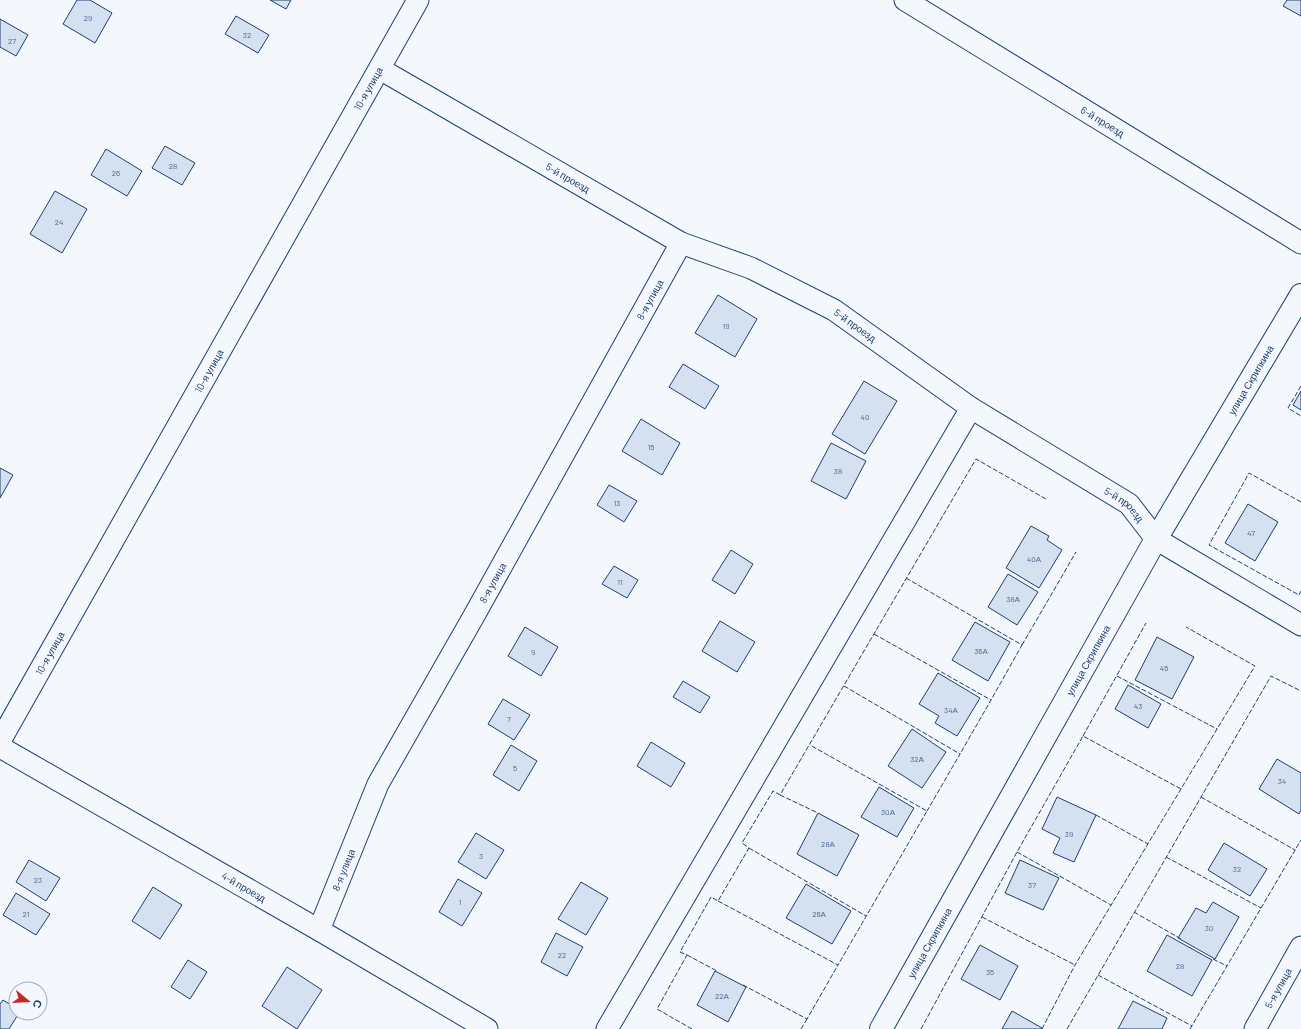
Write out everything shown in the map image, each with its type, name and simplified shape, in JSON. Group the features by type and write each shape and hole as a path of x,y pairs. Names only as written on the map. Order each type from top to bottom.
{"street":[{"name":"10-я улица","path":"0,741 418,0"},
{"name":"6-й проезд","path":"906,0 1301,243"},
{"name":"5-й проезд","path":"380,69 681,243 751,268 834,310 971,408 1129,504 1156,539 1301,625"},
{"name":"8-я улица","path":"319,930 378,784 475,614 681,243"},
{"name":"улица Скрипкина","path":"881,1029 1156,539 1301,295"},
{"path":"607,1029 971,408"},
{"name":"4-й проезд","path":"0,747 319,930 487,1029"},
{"name":"5-я улица","path":"1255,1029 1301,947"}],"building":[{"path":"77,0 90,0 112,13 95,43 63,24"},
{"path":"270,0 291,0 286,9"},
{"path":"1287,0 1301,0 1301,16 1283,6"},
{"path":"236,16 269,35 258,53 225,34"},
{"path":"0,19 28,35 16,56 0,47"},
{"path":"165,146 195,163 182,185 152,168"},
{"path":"106,149 142,171 127,196 91,175"},
{"path":"55,191 87,209 62,253 30,234"},
{"path":"718,295 757,319 735,357 695,333"},
{"path":"683,364 719,386 705,409 669,387"},
{"path":"864,381 897,401 865,454 832,434"},
{"path":"1301,391 1301,410 1293,405"},
{"path":"641,419 680,443 662,475 622,451"},
{"path":"831,443 866,461 846,499 811,481"},
{"path":"0,468 13,475 0,498"},
{"path":"609,485 637,501 624,522 597,505"},
{"path":"1248,504 1278,522 1255,561 1225,543"},
{"path":"1031,526 1049,536 1047,540 1062,550 1039,588 1006,568"},
{"path":"731,550 753,564 735,594 712,580"},
{"path":"614,566 638,580 627,598 602,584"},
{"path":"1008,574 1038,592 1017,625 988,607"},
{"path":"720,621 755,642 737,672 702,651"},
{"path":"975,622 1010,642 988,681 952,660"},
{"path":"525,627 558,647 541,676 508,656"},
{"path":"1157,637 1194,657 1172,699 1135,680"},
{"path":"938,673 980,698 957,736 935,723 939,716 919,704"},
{"path":"683,681 710,697 700,713 673,697"},
{"path":"1128,685 1161,704 1148,728 1115,709"},
{"path":"503,699 530,715 514,740 488,724"},
{"path":"912,729 946,752 922,788 888,766"},
{"path":"651,742 685,763 671,787 637,766"},
{"path":"511,745 537,761 519,791 493,775"},
{"path":"1277,759 1301,773 1301,810 1299,814 1259,789"},
{"path":"879,787 914,808 897,837 861,817"},
{"path":"1057,797 1096,815 1074,862 1053,853 1060,838 1042,829"},
{"path":"818,813 859,835 837,876 797,854"},
{"path":"476,833 504,850 486,879 458,862"},
{"path":"1224,843 1267,869 1250,896 1208,870"},
{"path":"29,860 60,878 46,901 16,882"},
{"path":"1020,860 1059,878 1043,910 1005,893"},
{"path":"458,879 482,893 462,926 439,912"},
{"path":"581,882 608,898 586,935 558,919"},
{"path":"806,884 851,911 832,944 786,918"},
{"path":"153,887 182,905 160,939 132,921"},
{"path":"16,893 50,914 36,935 3,915"},
{"path":"1213,902 1239,917 1215,959 1178,938 1196,908 1206,913"},
{"path":"556,933 583,947 567,976 541,962"},
{"path":"1167,935 1212,960 1192,996 1147,971"},
{"path":"980,945 1018,966 1000,1000 961,979"},
{"path":"188,960 207,972 190,999 171,987"},
{"path":"287,967 322,990 297,1029 262,1006"},
{"path":"715,971 746,987 728,1022 697,1005"},
{"path":"3,1000 8,1003 8,1021 14,1021 9,1029 0,1029 0,1004"},
{"path":"1133,1001 1167,1018 1162,1029 1118,1029"},
{"path":"1012,1011 1042,1028 1002,1029"}],"fence":[{"path":"1301,386 1288,408 1301,416"},
{"path":"692,1029 657,1009 687,955 680,952 711,897 718,901 749,848 742,843 773,791 780,795 976,459 1046,499"},
{"path":"1301,502 1249,473 1209,545 1299,595 1301,591"},
{"path":"1022,645 1076,552"},
{"path":"906,578 1022,645 991,700"},
{"path":"1083,736 1146,623"},
{"path":"1042,1029 1075,965 1255,666 1186,627"},
{"path":"874,634 991,700 960,754"},
{"path":"1117,676 1217,729"},
{"path":"1067,1029 1271,676 1301,691"},
{"path":"844,686 960,754 927,811"},
{"path":"921,1029 1017,852 1083,736 1181,789"},
{"path":"718,901 838,965 927,811 810,745"},
{"path":"780,795 818,813"},
{"path":"1201,797 1295,850"},
{"path":"1096,815 1148,844"},
{"path":"1190,1029 1301,840"},
{"path":"749,848 866,916"},
{"path":"1017,852 1111,905"},
{"path":"1166,857 1261,908"},
{"path":"1134,912 1181,939"},
{"path":"982,917 1075,965"},
{"path":"687,955 717,971"},
{"path":"1213,959 1227,966"},
{"path":"743,985 807,1019 838,965"},
{"path":"1098,975 1192,1026"},
{"path":"801,1029 807,1019"}]}
